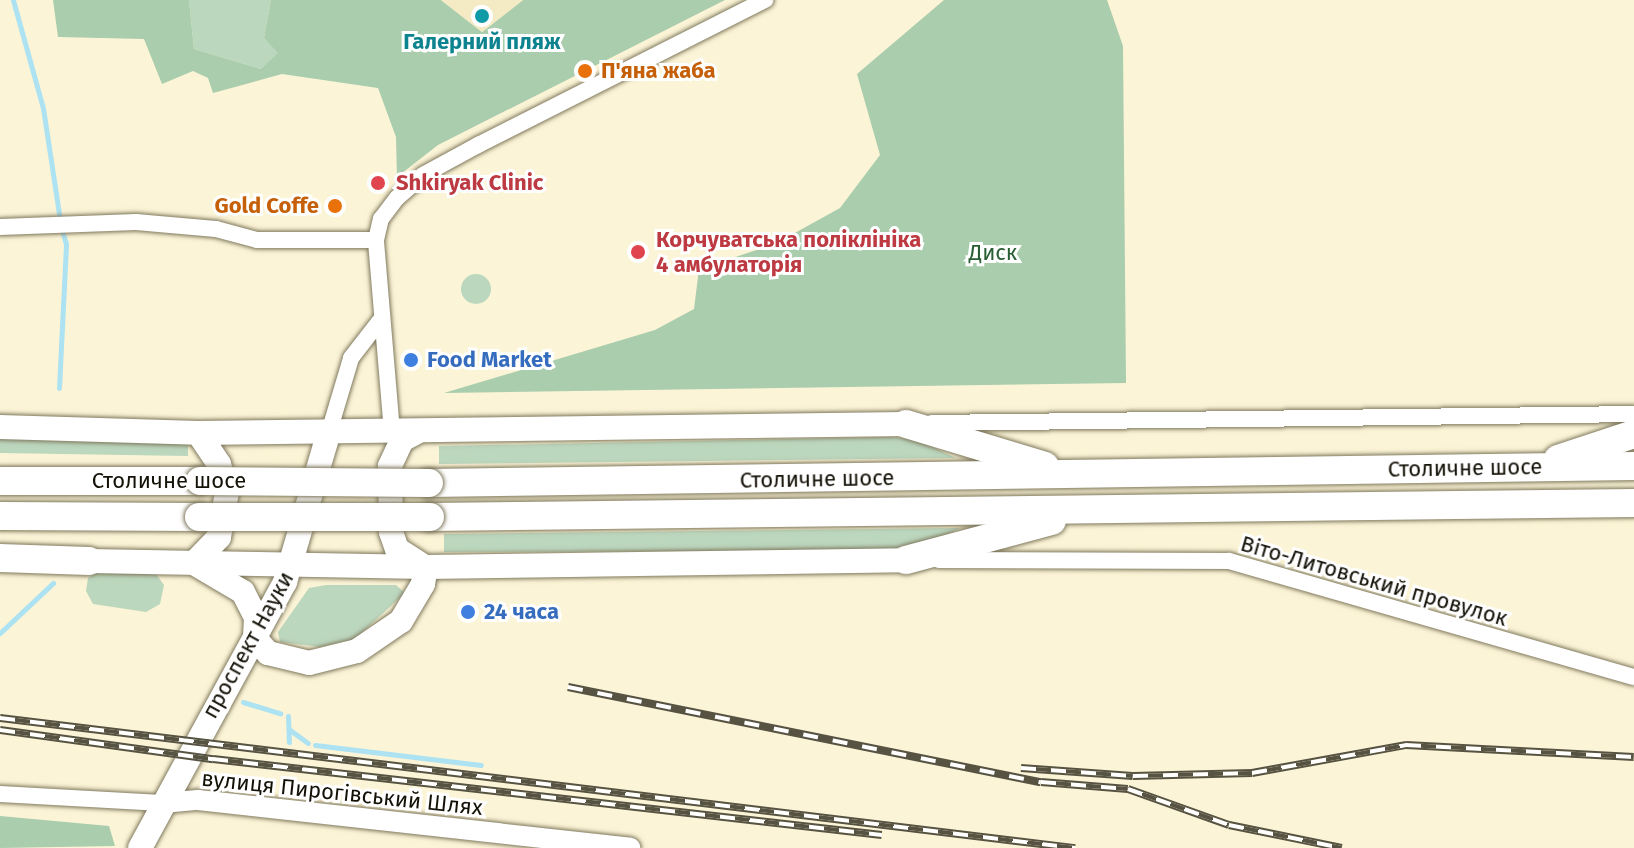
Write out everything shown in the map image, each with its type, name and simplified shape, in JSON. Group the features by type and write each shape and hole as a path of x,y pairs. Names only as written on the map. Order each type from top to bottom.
{"highway":[{"path":"906,424 1020,462 1096,476"},
{"path":"1535,467 1634,434"},
{"name":"Столичне шосе","path":"0,481 429,483 1096,476 1634,466"},
{"name":"Столичне шосе","path":"0,516 430,517 1634,503"},
{"path":"906,560 979,537 1109,508"},
{"path":"0,558 89,561"}],"main road":[{"path":"0,427 198,433 906,424"},
{"path":"419,431 402,440 394,452 391,532 397,549 426,567"},
{"name":"проспект Науки","path":"140,848 293,565 329,432"},
{"path":"194,563 219,537 227,492 219,464 198,433"},
{"path":"89,561 426,567 906,560"},
{"path":"194,563 243,592 256,618 255,638 277,658 309,663 357,651 401,621 423,584 426,567"}],"street":[{"path":"392,432 376,240 389,208 423,175 765,0"},
{"path":"0,227 136,222 216,229 257,240 376,240"},
{"path":"329,432 351,358 382,318"},
{"path":"906,424 1634,414"},
{"name":"Віто-Литовський провулок","path":"906,560 1229,561 1634,677"},
{"name":"вулиця Пирогівський Шлях","path":"0,794 162,803 198,800 630,848"}],"green space":[{"path":"53,0 189,0 194,49 261,69 278,53 264,38 271,0 441,0 482,32 523,0 725,0 438,145 397,177 396,137 378,88 282,74 213,93 208,78 193,71 162,84 144,39 58,37"},
{"path":"189,0 271,0 264,38 279,53 261,69 194,49"},
{"name":"Диск","path":"944,0 1107,0 1123,46 1126,383 444,393 655,330 694,309 699,269 775,244 840,208 880,155 857,74"},
{"path":"476,274 487,278 491,289 487,300 476,304 465,300 461,289 465,278"},
{"path":"0,437 188,442 188,456 0,453"},
{"path":"892,437 917,440 956,458 439,464 439,446"},
{"path":"960,528 923,547 897,551 444,552 444,534"},
{"path":"96,572 156,574 164,585 160,604 146,612 93,604 86,591 88,578"},
{"path":"326,585 396,585 405,593 355,639 320,647 280,642 278,632 309,588"},
{"path":"0,816 109,826 115,846 0,848"}],"sand":[{"name":"Галерний пляж","path":"441,0 523,0 482,32"}],"waterway":[{"path":"13,0 43,108 60,220"},
{"path":"59,388 66,244 62,230"},
{"path":"0,633 53,583"},
{"path":"243,702 280,713"},
{"path":"288,716 289,742"},
{"path":"290,730 308,743"},
{"path":"315,745 481,765"}],"railway":[{"path":"568,687 1041,782 1128,789 1229,825 1342,848"},
{"path":"0,718 1075,848"},
{"path":"0,730 213,759 882,835"},
{"path":"1021,768 1133,776 1252,773 1406,745 1634,757"}],"place":[{"name":"Галерний пляж","path":"482,16"},
{"name":"П'яна жаба","path":"585,71"},
{"name":"Shkiryak Clinic","path":"378,183"},
{"name":"Gold Coffe","path":"335,206"},
{"name":"Корчуватська поліклініка 4 амбулаторія","path":"638,252"},
{"name":"Food Market","path":"411,360"},
{"name":"24 часа","path":"468,612"}]}
